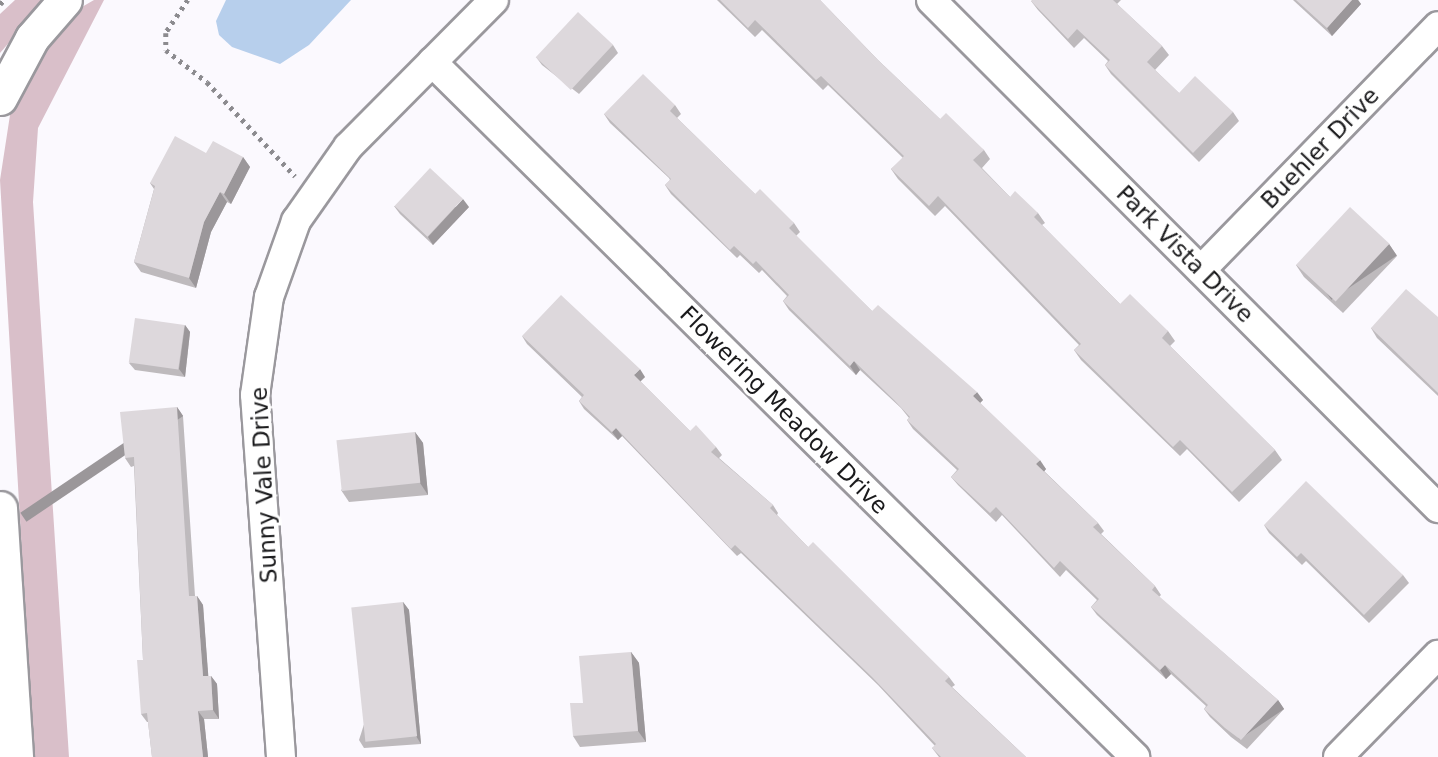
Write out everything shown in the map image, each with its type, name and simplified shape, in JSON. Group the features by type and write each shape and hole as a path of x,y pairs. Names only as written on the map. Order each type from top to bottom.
{"street":[{"path":"0,98 32,38 65,0"},
{"name":"Sunny Vale Drive","path":"281,757 256,395 270,297 296,221 348,147 494,0"},
{"name":"Park Vista Drive","path":"931,0 1438,508"},
{"name":"Buehler Drive","path":"1202,270 1438,26"},
{"name":"Flowering Meadow Drive","path":"432,62 1135,757"},
{"path":"0,508 16,757"},
{"path":"1338,757 1438,655"}],"path":[{"path":"0,4 4,0"},
{"path":"188,0 166,33 166,50 214,89 292,174"}],"shaded area":[{"path":"15,0 46,0 0,53 0,14"},
{"path":"94,0 104,0 38,128 33,202 69,757 34,757 0,180 10,115 30,69 75,11"}],"water":[{"path":"226,0 351,0 309,45 280,64 232,47 219,35 216,21"}],"building":[{"path":"720,0 820,0 940,119 946,113 984,150 973,160 1010,197 1015,191 1038,213 1034,217 1120,304 1130,294 1168,331 1162,338 1275,450 1232,492 1180,440 1173,447 1074,350 1081,344 938,196 929,206 891,169 904,156 821,76 816,80 755,20 748,28"},
{"path":"1113,0 1162,46 1147,62 1179,93 1195,76 1233,112 1193,153 1105,65 1110,60 1077,29 1068,39 1031,1"},
{"path":"1296,0 1352,0 1327,28"},
{"path":"578,12 613,45 571,90 536,57"},
{"path":"643,74 675,105 670,111 755,194 760,189 794,223 789,228 872,311 878,305 977,392 973,396 1040,460 1036,464 1098,523 1093,527 1155,586 1152,590 1278,700 1241,740 1204,709 1208,705 1165,665 1160,670 1091,607 1099,599 1060,561 1054,568 996,507 990,513 951,477 959,469 907,420 910,417 894,400 854,361 850,366 783,301 789,295 756,261 753,264 734,246 730,250 665,185 671,179 604,114"},
{"path":"175,136 206,153 213,141 243,157 224,194 220,192 204,222 189,278 134,262 155,186 150,183"},
{"path":"430,168 463,199 427,237 395,206"},
{"path":"1350,207 1389,244 1336,302 1296,265"},
{"path":"1406,289 1438,317 1438,393 1371,328"},
{"path":"561,295 640,369 634,375 690,431 696,425 716,447 711,452 773,505 770,508 808,547 813,542 949,677 945,681 1026,757 941,757 932,748 936,744 872,677 735,545 731,549 616,428 612,432 579,401 584,395 522,336"},
{"path":"135,318 185,325 178,370 129,363"},
{"path":"177,407 189,596 197,596 203,676 211,676 213,710 198,711 203,757 152,757 147,713 141,714 137,660 143,660 134,457 125,458 120,412"},
{"path":"415,432 420,483 342,491 336,440"},
{"path":"1306,481 1403,575 1364,615 1301,553 1297,557 1264,525"},
{"path":"403,602 417,736 365,742 351,607"},
{"path":"631,652 638,731 573,736 570,703 583,703 579,656"}]}
